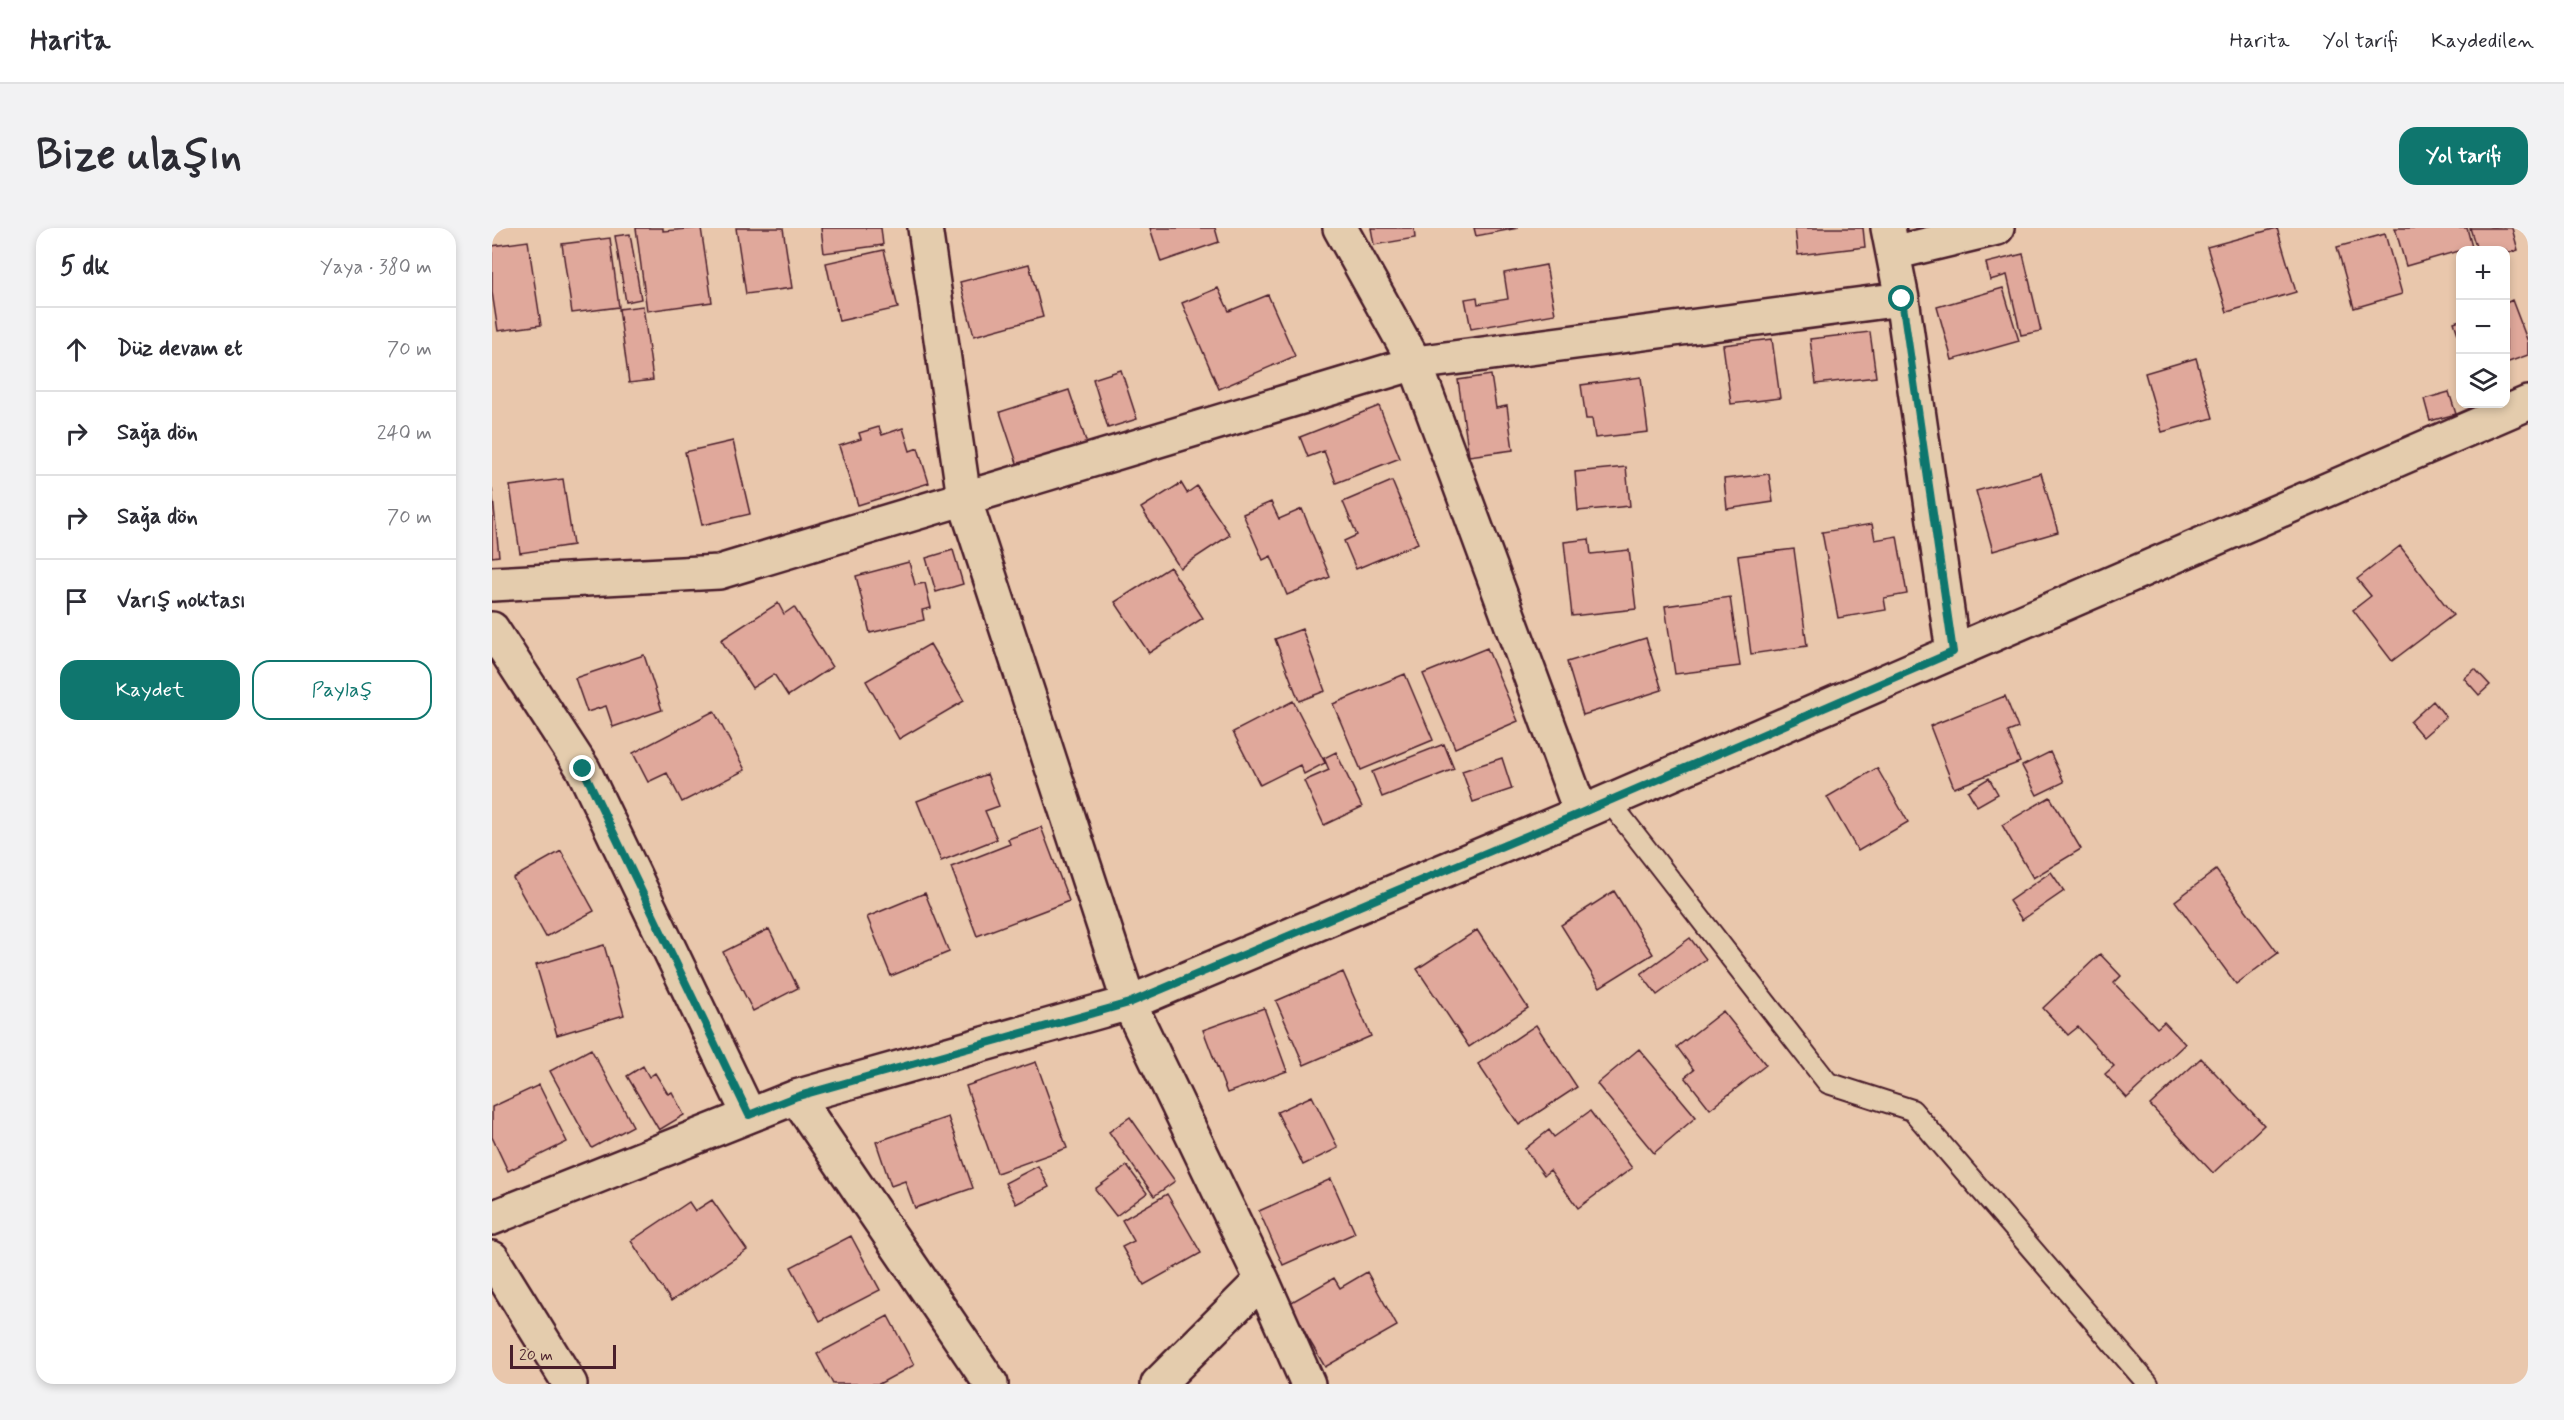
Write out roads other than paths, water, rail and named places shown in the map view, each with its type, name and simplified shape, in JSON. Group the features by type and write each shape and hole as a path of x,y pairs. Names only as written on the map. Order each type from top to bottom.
{"street":[{"path":"925,228 964,498 1129,1003 1262,1280 1308,1384"},
{"path":"1340,228 1415,363 1595,807"},
{"path":"1953,652 1902,299 1890,241 1997,228"},
{"path":"492,584 719,572 1415,363 1902,299"},
{"path":"492,1218 795,1097 1129,1003 1595,807 2528,403"},
{"path":"492,629 583,769 749,1115"},
{"path":"795,1097 991,1384"},
{"path":"492,1258 570,1384"},
{"path":"1158,1384 1262,1280"}],"lane":[{"path":"1595,807 1828,1083 1912,1110 2148,1384"}]}
